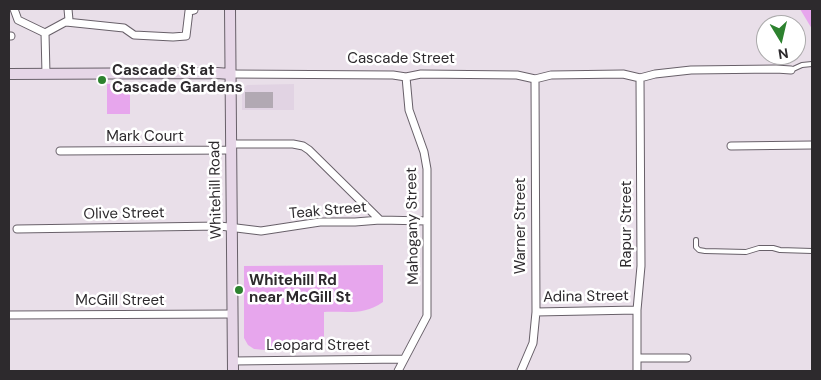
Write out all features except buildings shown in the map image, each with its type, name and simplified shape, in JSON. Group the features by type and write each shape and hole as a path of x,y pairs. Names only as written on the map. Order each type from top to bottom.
{"street":[{"path":"14,9 18,20 45,33"},
{"path":"45,33 69,20 68,9"},
{"name":"Whitehill Road","path":"230,9 233,366"},
{"path":"66,22 124,28 134,35 186,36 189,11 194,10"},
{"path":"45,33 46,74"},
{"name":"Cascade Street","path":"9,74 393,74 406,77 421,74 518,75 534,79 551,75 623,74 640,78 655,74 691,70 791,70"},
{"name":"Mahogany Street","path":"398,371 427,316 427,169 424,152 409,110 406,77"},
{"name":"Rapur Street","path":"637,371 641,266 640,78"},
{"name":"Warner Street","path":"521,371 532,343 536,312 534,79"},
{"name":"Mark Court","path":"60,151 293,144 303,146 380,220"},
{"path":"731,146 812,146"},
{"name":"Teak Street","path":"232,228 261,231 320,222 427,221"},
{"name":"Olive Street","path":"17,229 220,226 232,228"},
{"name":"Adina Street","path":"536,312 638,310"},
{"name":"McGill Street","path":"9,315 232,314"},
{"path":"637,358 687,358"},
{"name":"Leopard Street","path":"233,366 404,360"}],"lane":[{"path":"791,70 802,64 812,64"},
{"path":"696,240 696,246 699,250 705,251 746,252 759,248 773,248 812,251"}],"shaded area":[{"path":"800,9 812,9 812,29 806,19 806,15 804,15"},
{"path":"107,84 130,84 130,114 107,114"},
{"path":"294,84 294,110 242,110 242,90 247,85"},
{"path":"383,265 383,302 362,311 324,312 324,348 254,349 248,345 244,338 244,266"}],"place":[{"name":"Cascade St at Cascade Gardens","path":"102,80"},
{"name":"Whitehill Rd near McGill St","path":"239,290"}]}
